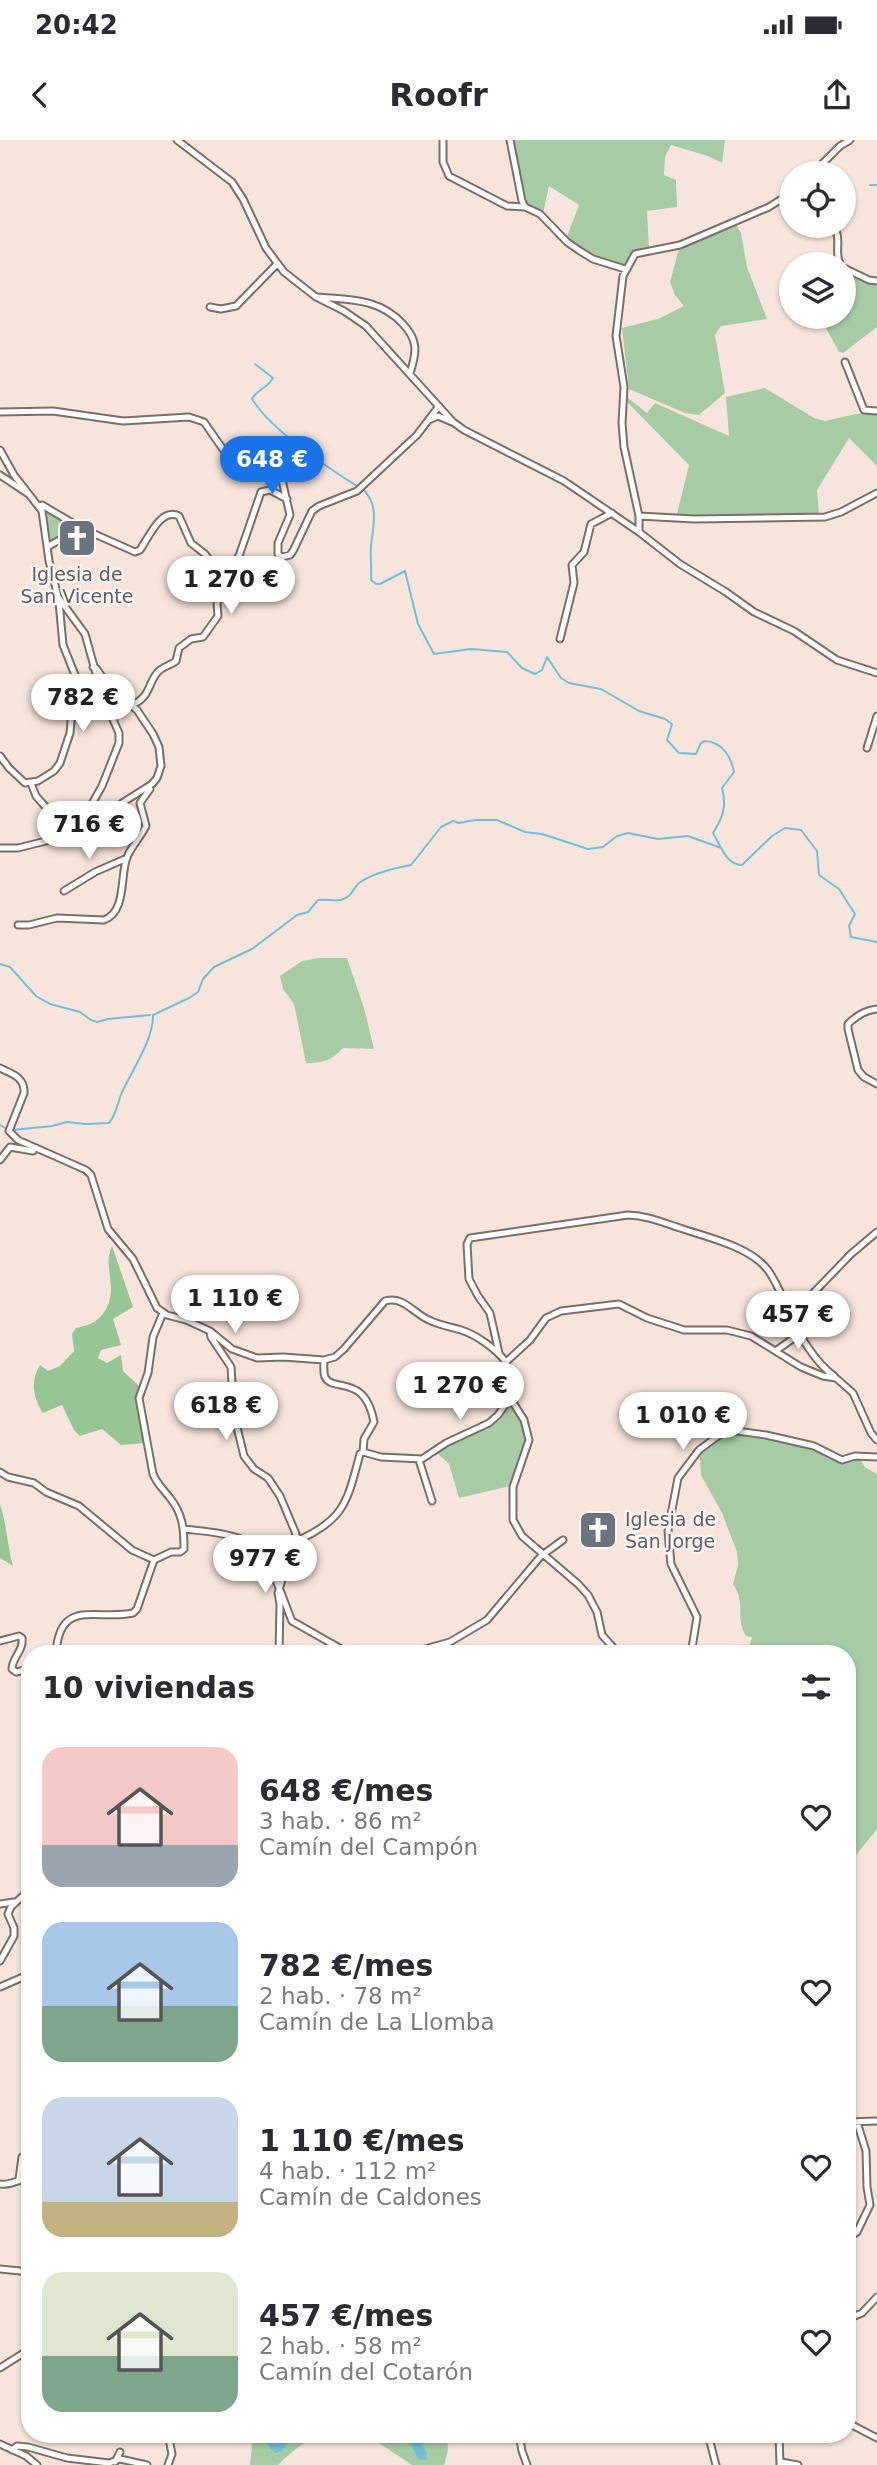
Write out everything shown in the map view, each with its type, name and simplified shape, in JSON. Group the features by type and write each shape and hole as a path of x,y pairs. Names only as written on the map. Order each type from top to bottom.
{"street":[{"path":"177,140 223,173 237,188 277,264 316,297 359,320 411,373 453,422 564,481 639,531 680,564 754,612 793,631 838,660 877,673"},
{"path":"443,140 443,162 449,176 507,206 525,207 540,215 567,242 593,260 625,269"},
{"path":"510,140 525,207"},
{"path":"825,161 850,140"},
{"path":"639,531 639,516 624,447 624,387 616,336 625,269 635,254 680,245 779,202"},
{"path":"210,307 221,309 236,306 277,264"},
{"path":"856,273 877,281"},
{"path":"316,297 367,302 384,307 395,315 413,336 415,350 411,373"},
{"path":"845,362 864,410 877,411"},
{"path":"438,416 440,407"},
{"path":"0,412 52,411 123,421 195,418 208,427 220,448 239,465 278,475 290,515 277,550 282,557 293,551 316,508 357,491 417,435 440,407"},
{"path":"426,422 438,416 453,422"},
{"path":"0,450 14,475 39,506 58,597 64,650 75,675 70,733 60,763 54,771 32,783 22,782 0,756"},
{"path":"0,475 30,495"},
{"path":"131,705 140,702 150,689 158,671 176,661 179,648 184,642 203,638 218,616 216,604 223,578 240,551 261,492 270,490 287,499"},
{"path":"639,516 694,519 825,517 841,512 877,493"},
{"path":"39,506 42,505 81,528 135,552 140,551 163,517 170,513 176,514 191,543 205,554 223,578"},
{"path":"560,639 573,583 572,565 584,552 591,524 612,513"},
{"path":"47,547 81,528"},
{"path":"0,848 18,848 46,841 71,830 83,821 103,786 119,743 117,724 102,695 82,627 58,597"},
{"path":"18,925 57,918 108,919 117,907 127,858 146,826 140,803 157,778 161,766 158,742 141,715 113,692 93,667"},
{"path":"140,702 141,715"},
{"path":"867,748 877,716"},
{"path":"71,830 78,837 90,835 122,803 146,789 157,778"},
{"path":"32,783 36,796 50,812 55,831 59,833 71,830"},
{"path":"64,891 95,872 127,858"},
{"path":"877,1009 856,1017 848,1024 858,1070 877,1084"},
{"path":"0,1068 17,1076 24,1086 24,1093 5,1131 43,1153 86,1170 91,1175 108,1229 133,1259 150,1296 163,1313 210,1331 232,1349 257,1358 324,1360 335,1357 385,1301 394,1299 431,1321 470,1334 499,1353 506,1362 506,1388 524,1420 528,1440 513,1487 513,1520 519,1532 588,1595 597,1612 602,1635 611,1645"},
{"path":"0,1160 10,1147 43,1153"},
{"path":"499,1353 491,1313 469,1279 467,1244 470,1238 628,1214 651,1216 680,1228 714,1237 754,1257 768,1270 815,1359 853,1393 871,1433 877,1440"},
{"path":"794,1316 797,1308 877,1232"},
{"path":"506,1362 530,1340 546,1318 561,1311 619,1304 647,1318 684,1329 707,1328 751,1336 801,1367 822,1376 836,1378"},
{"path":"0,1472 8,1477 34,1482 46,1492 79,1506 123,1544 142,1556 154,1560 183,1550 184,1529 179,1510 155,1479 139,1398 148,1373 153,1337 163,1313"},
{"path":"776,1350 791,1340 798,1328"},
{"path":"210,1331 211,1337 231,1367 234,1415 244,1456 254,1469 268,1478 280,1496 294,1527 294,1542 279,1589 279,1645"},
{"path":"294,1542 334,1519 350,1492 360,1454 363,1452 364,1439 374,1422 371,1408 355,1387 328,1380 325,1376 324,1360"},
{"path":"363,1452 381,1458 419,1460 446,1443 489,1423 510,1398"},
{"path":"692,1645 697,1617 671,1564 668,1531 678,1478 699,1450 730,1430 814,1446 842,1461 855,1456 877,1457"},
{"path":"419,1460 432,1501"},
{"path":"184,1529 241,1539 267,1561 279,1589 284,1594 292,1621 334,1645"},
{"path":"439,1645 450,1642 487,1620 544,1553 563,1540"},
{"path":"58,1645 61,1629 83,1613 133,1613 137,1609 154,1560"},
{"path":"0,1641 19,1636 22,1638 22,1645"},
{"path":"21,1648 12,1662 12,1668 16,1672 21,1671"},
{"path":"0,1961 14,1936 14,1928 8,1914 14,1902 21,1896"},
{"path":"0,1904 14,1902"},
{"path":"0,1987 21,1978"},
{"path":"856,2233 870,2205 866,2151 857,2122 877,2121"},
{"path":"0,2184 8,2185 19,2179 21,2164"},
{"path":"0,2269 21,2271"},
{"path":"856,2315 862,2313 877,2297"},
{"path":"0,2368 21,2355"},
{"path":"856,2427 877,2438"},
{"path":"168,2465 172,2454 170,2443"},
{"path":"521,2443 527,2465"},
{"path":"710,2443 716,2465"},
{"path":"780,2443 781,2463 798,2465"},
{"path":"0,2444 26,2456 37,2465"},
{"path":"12,2450 21,2446 67,2458 105,2463 126,2460 146,2465"},
{"path":"115,2463 120,2452"}],"green space":[{"path":"512,140 725,140 722,163 671,145 665,157 664,175 676,180 677,207 647,211 649,249 633,253 623,266 593,257 566,239 579,205 549,186 543,214 524,201"},
{"path":"735,223 741,233 747,267 767,319 721,326 715,335 725,393 699,415 685,413 629,389 622,328 658,319 684,306 675,295 670,282 679,248"},
{"path":"856,278 877,286 877,327 843,353 839,352 827,329 856,329"},
{"path":"765,388 814,418 825,421 856,414 877,413 877,466 849,438 817,490 819,515 697,517 677,514 689,465 627,402 627,397 647,413 655,403 729,436 726,397"},
{"path":"42,505 81,528 47,547"},
{"path":"347,958 374,1049 343,1048 326,1060 306,1063 294,1004 283,989 280,976 302,961"},
{"path":"112,1246 133,1307 113,1319 121,1345 101,1350 98,1358 107,1363 121,1355 123,1371 138,1385 145,1443 121,1445 102,1429 80,1436 74,1430 62,1405 43,1413 34,1389 40,1365 48,1371 60,1366 74,1351 72,1334 76,1328 95,1322 107,1307 111,1291 109,1254"},
{"path":"510,1404 524,1422 525,1433 510,1486 459,1498 449,1464 436,1452 492,1423"},
{"path":"730,1430 814,1446 843,1463 858,1456 865,1467 877,1474 877,1829 856,1855 856,1645 750,1645 752,1637 746,1636 743,1629 739,1598 733,1584 738,1565 737,1552 722,1513 701,1475 702,1447"},
{"path":"0,1505 9,1551 13,1566 0,1558"},
{"path":"252,2443 304,2443 278,2465 250,2465"},
{"path":"379,2443 448,2443 444,2465 412,2465"}],"water":[{"path":"267,2443 287,2443 282,2451 275,2453"},
{"path":"408,2443 422,2443 427,2453 426,2460 418,2459 411,2444"}],"waterway":[{"path":"870,185 877,185"},
{"path":"255,364 273,378 252,399 261,411 300,447 357,486"},
{"path":"362,488 371,501 374,516 371,580 380,584 405,571 418,624 434,654 471,649 507,652 522,668 535,674 542,670 547,657 561,678 569,683 601,689 639,711 672,724 667,740 679,753 696,754 701,743 705,741 721,747 728,755 734,772 722,788 723,811 713,833 728,858 742,865 772,836 785,828 801,830 817,851 819,875 839,889 855,914 849,926 851,937 877,942"},
{"path":"13,1130 67,1122 109,1123 146,1044 153,1015 198,992 203,979 214,967 252,949 297,915 308,912 318,900 345,899 367,878 411,865 441,827 453,821 459,823 497,820 525,832 542,834 588,849 603,847 617,836 628,833 658,839 688,836 721,848"},
{"path":"0,964 10,967 36,996 50,1004 80,1012 91,1020 97,1022 150,1015"},
{"path":"0,1125 7,1129"}],"place":[{"name":"Iglesia de San Vicente","path":"77,538"},
{"name":"Iglesia de San Jorge","path":"598,1530"}]}
